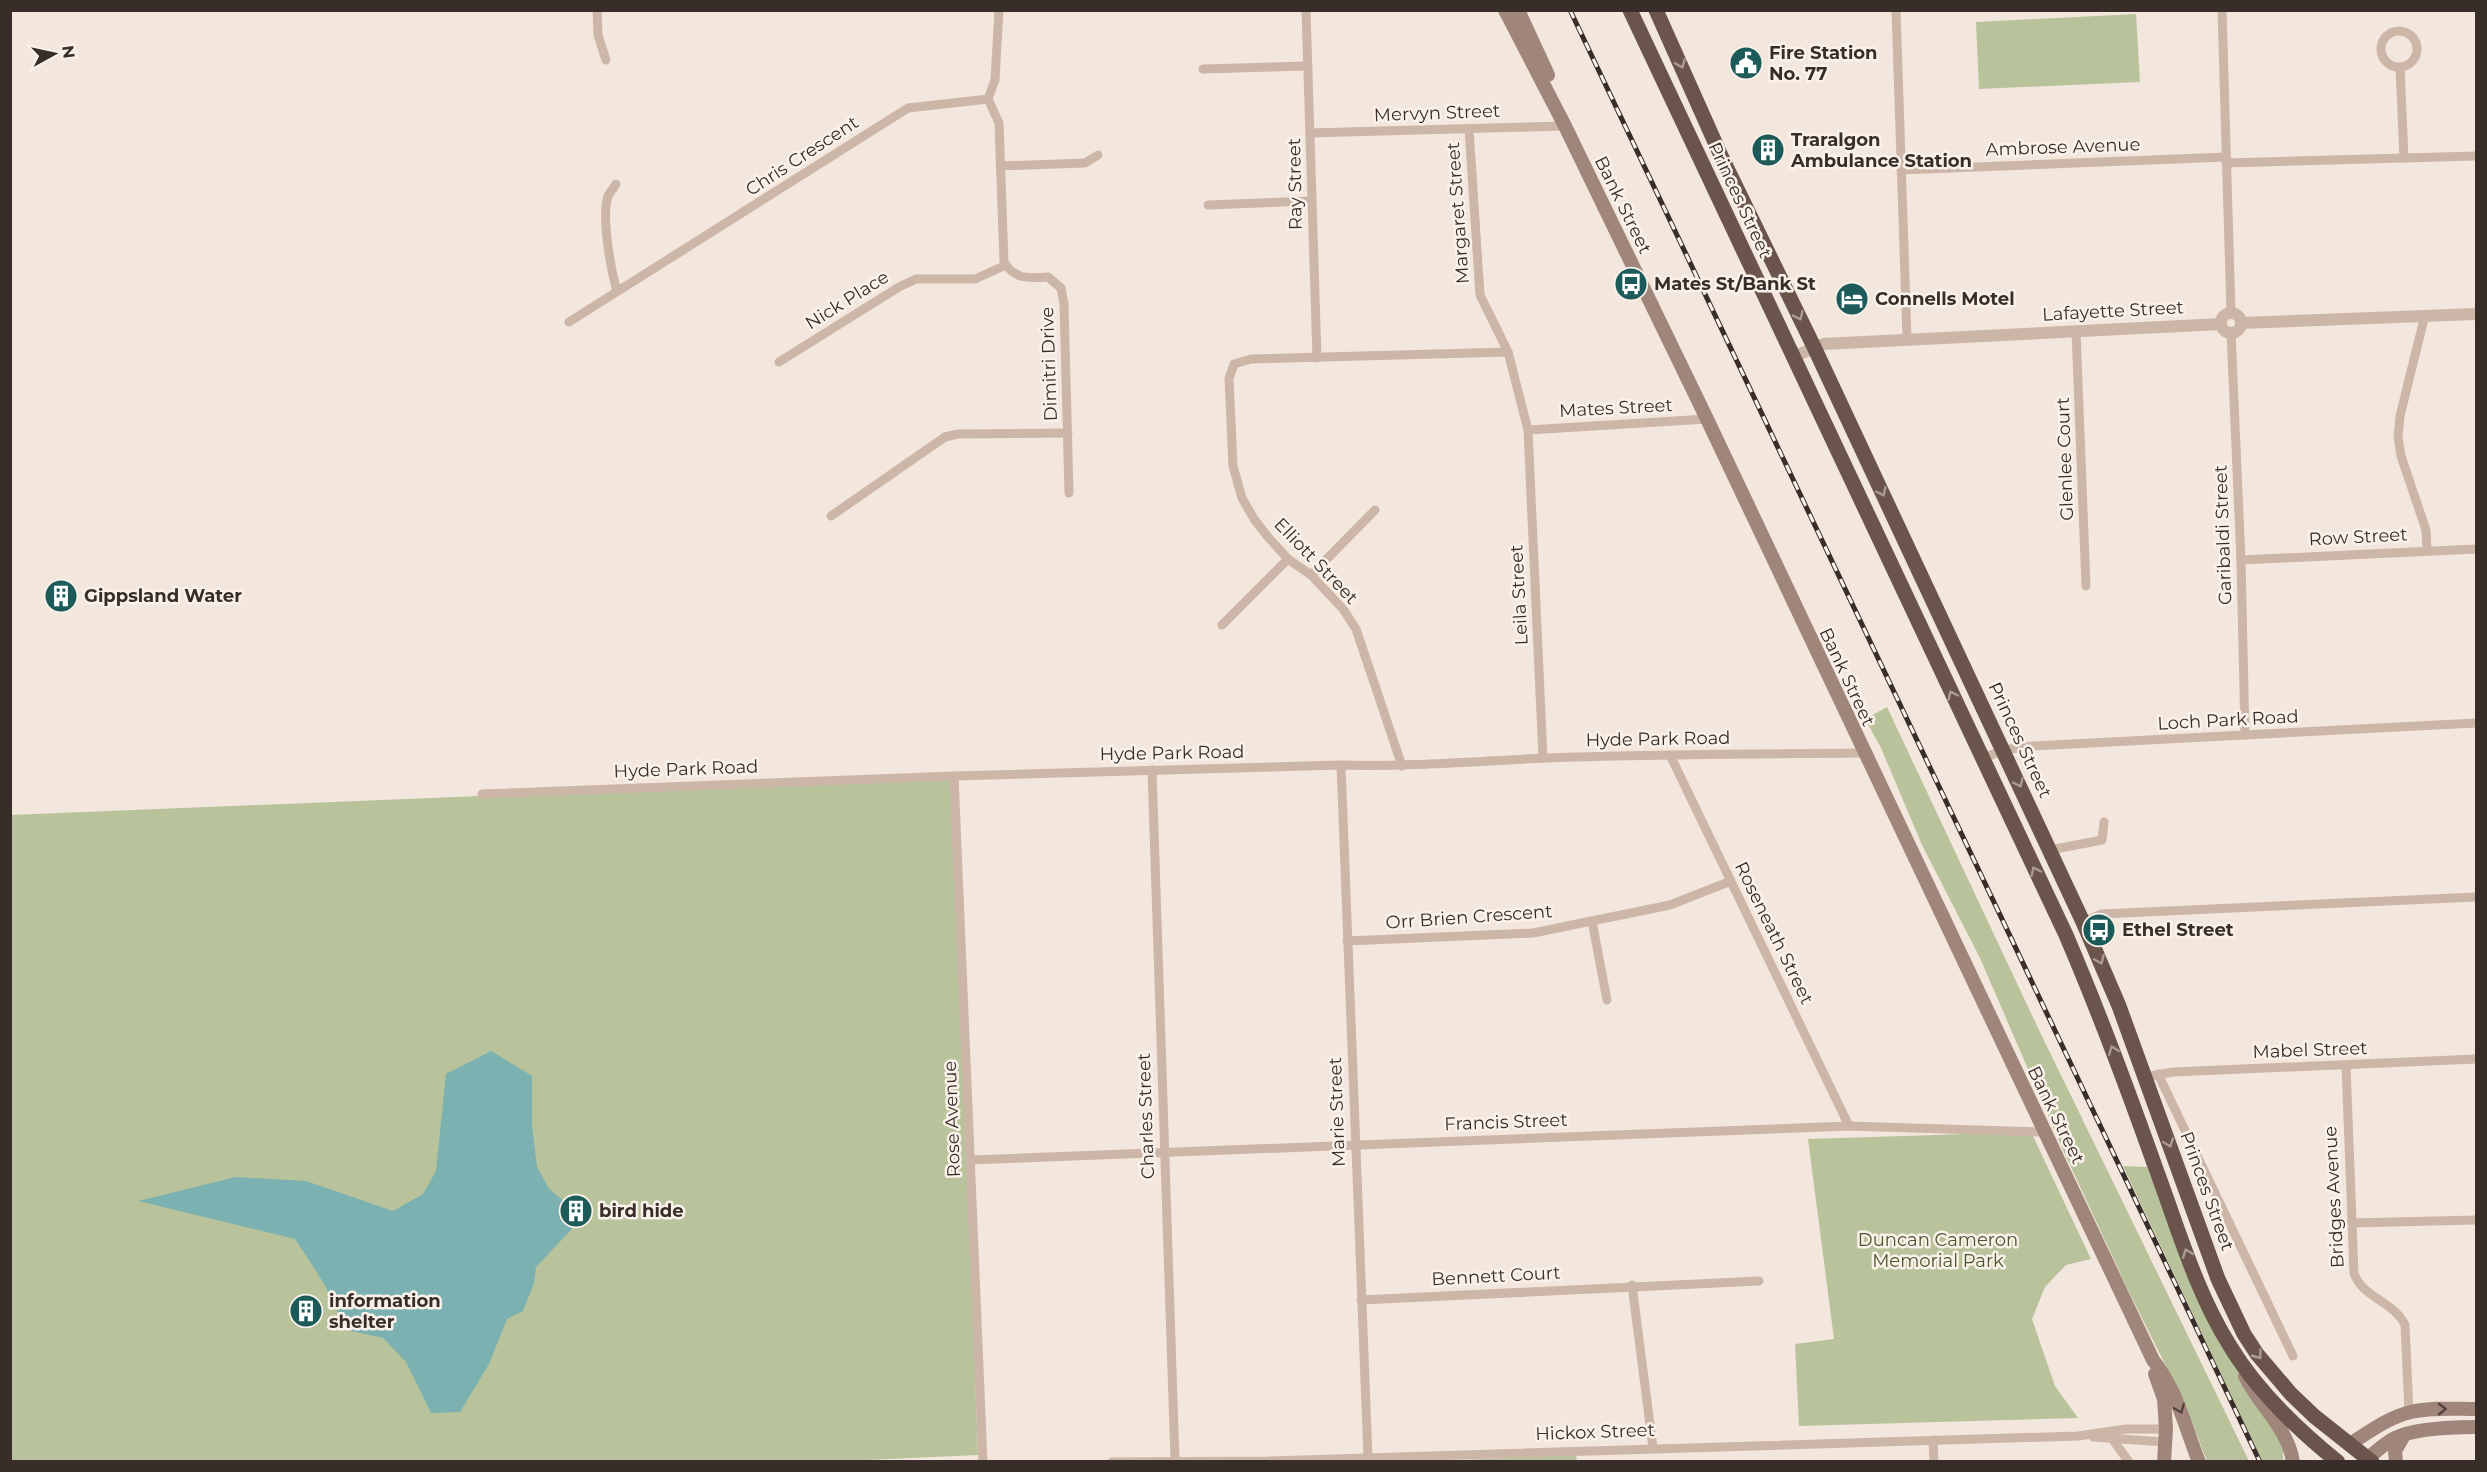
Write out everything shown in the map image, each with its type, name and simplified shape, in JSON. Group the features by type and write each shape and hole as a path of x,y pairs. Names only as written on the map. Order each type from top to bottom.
{"highway":[{"name":"Princes Street","path":"1630,10 2066,935 2125,1082 2192,1266 2229,1345 2265,1394 2332,1460"},
{"name":"Princes Street","path":"1656,10 1722,158 1814,347 2050,850 2152,1075 2218,1279 2244,1334 2257,1354 2291,1394 2367,1460"},
{"path":"2125,1082 2152,1075"},
{"path":"2332,1460 2350,1444"}],"main road":[{"name":"Bank Street","path":"1505,10 1565,126 1707,419 2152,1360 2164,1400 2164,1461"},
{"path":"1518,10 1547,74 1565,126"},
{"path":"2229,1345 2250,1386 2284,1435 2291,1448 2293,1461"},
{"name":"Bank Street","path":"2152,1360 2162,1371 2181,1408 2199,1461"},
{"path":"2350,1444 2394,1417 2409,1412 2426,1409 2476,1409"},
{"path":"2367,1460 2382,1446 2404,1435 2452,1427 2476,1427"},
{"name":"Hickox Street","path":"2165,1435 2188,1431"},
{"path":"2396,1461 2395,1451 2404,1435"}],"street":[{"path":"597,10 598,35 606,60"},
{"path":"999,10 995,80 988,99 999,123 1004,262 1006,265"},
{"name":"Ray Street","path":"1306,10 1317,358"},
{"path":"1896,10 1907,338"},
{"path":"2222,10 2232,313"},
{"path":"1203,69 1307,66"},
{"path":"2400,67 2404,158"},
{"name":"Chris Crescent","path":"569,322 908,108 988,99"},
{"name":"Mervyn Street","path":"1310,133 1565,126"},
{"name":"Margaret Street","path":"1469,129 1480,296 1508,352 1528,430"},
{"path":"1000,166 1085,162 1098,155"},
{"name":"Ambrose Avenue","path":"1901,170 2226,160 2476,156"},
{"path":"616,184 608,196 607,224 609,264 617,291"},
{"path":"1208,205 1311,201"},
{"name":"Nick Place","path":"779,362 898,286 916,279 975,279 1006,265"},
{"name":"Dimitri Drive","path":"1006,265 1010,273 1023,279 1048,277 1061,288 1064,304 1069,493"},
{"path":"2232,313 2238,316 2241,323 2238,331 2226,329 2224,316 2232,313"},
{"path":"2241,323 2476,314"},
{"path":"2425,315 2400,416 2398,437 2401,456 2426,530 2427,550"},
{"name":"Lafayette Street","path":"1793,357 1823,344 1907,338 2076,331 2226,329"},
{"name":"Garibaldi Street","path":"2226,329 2241,560 2245,735"},
{"name":"Glenlee Court","path":"2076,331 2086,586"},
{"name":"Elliott Street","path":"1402,766 1356,629 1343,609 1311,575 1288,559 1254,519 1242,498 1233,466 1229,379 1234,364 1251,359 1508,352"},
{"name":"Mates Street","path":"1528,430 1707,419"},
{"name":"Leila Street","path":"1528,430 1543,758"},
{"path":"831,516 945,437 958,434 1068,433"},
{"path":"1311,575 1375,510"},
{"name":"Row Street","path":"2241,560 2476,549"},
{"path":"1222,626 1288,559"},
{"name":"Loch Park Road","path":"1983,759 2003,750 2032,746 2476,723"},
{"name":"Hyde Park Road","path":"482,794 954,776 1341,765 1402,766 1670,754 1863,753"},
{"name":"Roseneath Street","path":"1670,754 1849,1126"},
{"name":"Marie Street","path":"1341,765 1368,1457"},
{"name":"Charles Street","path":"1152,770 1175,1460"},
{"name":"Rose Avenue","path":"954,776 983,1461"},
{"path":"2050,850 2102,840 2104,822"},
{"name":"Orr Brien Crescent","path":"1347,941 1533,933 1670,905 1731,881"},
{"path":"2083,922 2101,915 2476,897"},
{"path":"1592,921 1607,1000"},
{"name":"Mabel Street","path":"2152,1075 2476,1059"},
{"name":"Bridges Avenue","path":"2346,1066 2355,1278 2398,1314 2405,1325 2409,1412"},
{"path":"2152,1075 2293,1356"},
{"name":"Francis Street","path":"970,1160 1849,1126 2043,1132"},
{"path":"2351,1223 2476,1220"},
{"name":"Bennett Court","path":"1361,1300 1632,1285 1758,1281"},
{"path":"1632,1285 1653,1448"},
{"path":"2114,1435 2129,1461"},
{"name":"Hickox Street","path":"1112,1461 1268,1461 1653,1448 2165,1435"},
{"path":"1933,1440 1934,1461"}],"green space":[{"path":"2136,14 2140,82 1979,89 1976,22"},
{"path":"1887,707 2038,1028 2249,1461 2207,1461 2184,1402 2128,1290 2063,1150 1980,958 1922,845 1881,748 1865,719"},
{"path":"953,777 978,1455 823,1462 11,1461 10,815"},
{"name":"Duncan Cameron Memorial Park","path":"2031,1132 2091,1259 2066,1265 2045,1287 2032,1319 2055,1386 2078,1418 1799,1426 1795,1344 1834,1339 1808,1139"},
{"path":"2123,1166 2147,1167 2195,1293 2220,1344 2271,1423 2283,1449 2283,1461 2262,1461"},
{"path":"1576,1455 1577,1461 1412,1462"}],"water":[{"path":"491,1051 532,1076 532,1126 537,1167 549,1189 565,1202 572,1229 536,1267 534,1283 523,1311 507,1319 489,1364 460,1412 431,1413 406,1362 383,1338 343,1329 329,1293 295,1239 138,1201 236,1177 306,1181 393,1211 423,1194 436,1171 446,1074"}],"railway":[{"path":"1570,10 2260,1462"}],"place":[{"name":"Fire Station No. 77","path":"1746,63"},
{"name":"Traralgon Ambulance Station","path":"1768,150"},
{"name":"Mates St/Bank St","path":"1631,284"},
{"name":"Connells Motel","path":"1852,299"},
{"name":"Gippsland Water","path":"61,596"},
{"name":"Ethel Street","path":"2099,930"},
{"name":"bird hide","path":"576,1211"},
{"name":"information shelter","path":"306,1311"}]}
